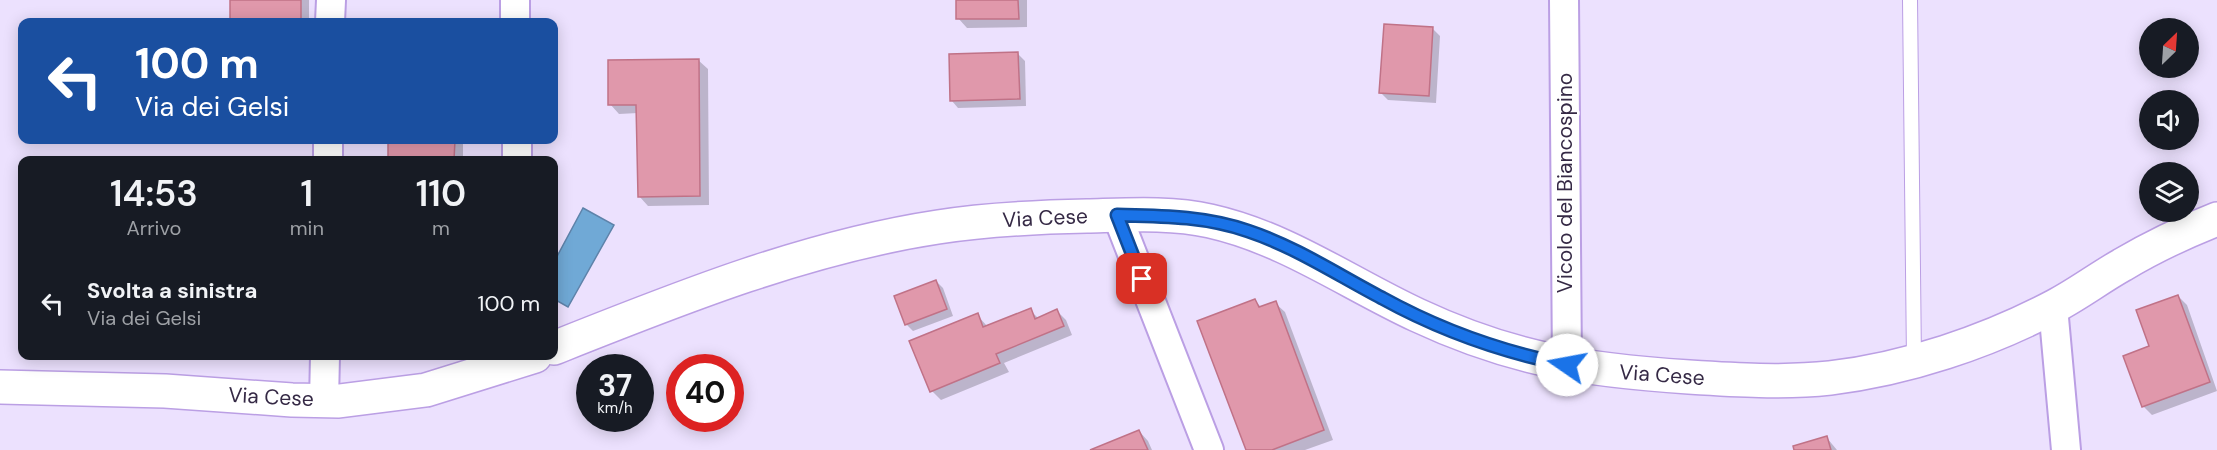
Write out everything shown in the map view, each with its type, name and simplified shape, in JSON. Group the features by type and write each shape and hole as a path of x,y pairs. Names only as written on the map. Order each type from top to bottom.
{"street":[{"path":"330,18 331,0"},
{"path":"515,0 515,18"},
{"name":"Vicolo del Biancospino","path":"1564,0 1567,365"},
{"path":"1117,215 1209,450"},
{"name":"Via Cese","path":"558,346 637,315 758,273 874,240 938,227 996,220 1117,215 1197,218 1248,231 1291,249 1383,299 1445,328 1505,351 1567,365 1687,377 1795,380 1856,375 1914,361 1969,343 2053,307 2132,259 2217,219"},
{"path":"2053,307 2066,450"},
{"path":"324,401 325,360"},
{"name":"Via Cese","path":"0,387 165,391 324,401 381,397 426,390 519,360"}],"lane":[{"path":"1910,0 1914,361"}],"water":[{"path":"583,208 614,225 568,307 558,301 558,255"}],"building":[{"path":"230,0 301,0 301,18 230,18"},
{"path":"956,0 1018,0 1019,19 956,19"},
{"path":"1384,24 1433,27 1429,96 1379,93"},
{"path":"1018,52 1020,99 950,101 949,54"},
{"path":"699,59 700,196 638,197 636,105 608,105 608,60"},
{"path":"388,144 455,144 454,156 388,156"},
{"path":"936,280 947,309 905,325 894,296"},
{"path":"2178,295 2210,382 2142,407 2123,356 2149,346 2136,310"},
{"path":"1255,299 1259,307 1276,301 1324,430 1272,450 1246,450 1197,321"},
{"path":"1031,308 1035,319 1057,309 1064,326 996,354 1000,363 930,392 909,341 978,313 983,327"},
{"path":"1139,430 1148,450 1090,450"},
{"path":"1827,436 1831,450 1794,450 1793,446"}],"route":[{"path":"1142,279 1117,215 1177,216 1210,220 1276,242 1383,299 1445,328 1505,351 1567,365"}]}
